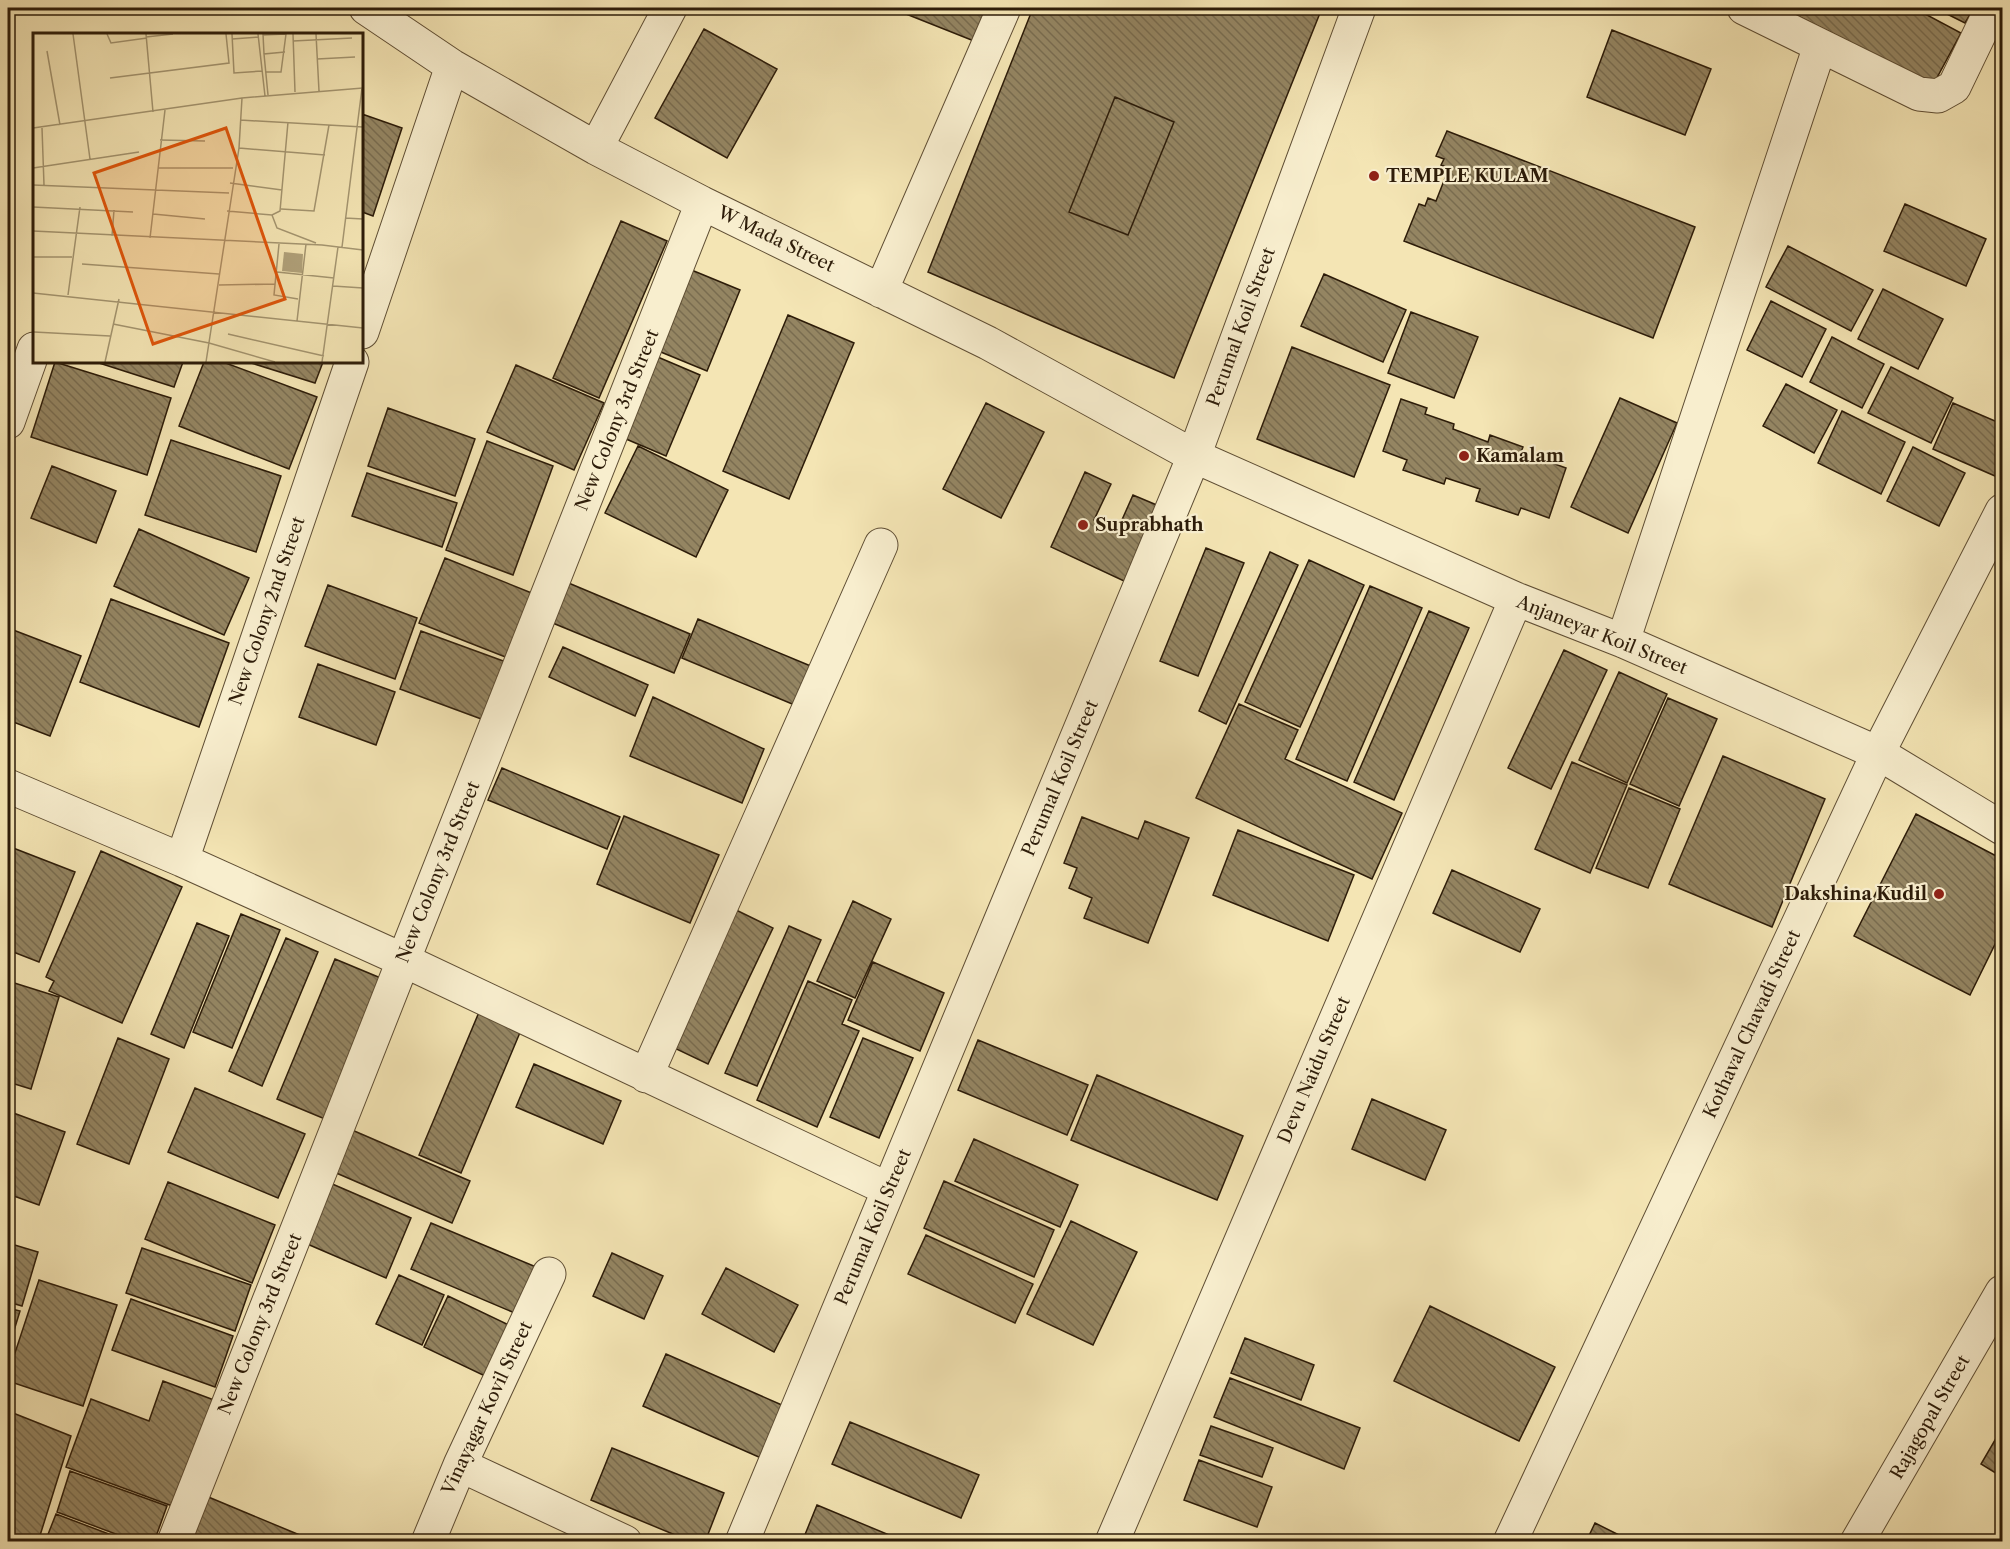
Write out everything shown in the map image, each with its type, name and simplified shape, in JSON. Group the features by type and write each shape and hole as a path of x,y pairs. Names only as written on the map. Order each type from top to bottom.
{"street":[{"name":"W Mada Street","path":"366,8 452,66 596,148 702,203 988,343 1194,456"},
{"path":"596,148 670,8"},
{"path":"881,291 1004,8"},
{"name":"Perumal Koil Street","path":"742,1542 1194,456 1359,8"},
{"path":"1744,8 1919,94 1938,96 1954,87 1992,8"},
{"path":"1623,641 1820,46"},
{"path":"363,329 452,66"},
{"name":"New Colony 3rd Street","path":"174,1542 702,203"},
{"path":"8,422 33,352"},
{"name":"New Colony 2nd Street","path":"182,860 352,363"},
{"name":"Anjaneyar Koil Street","path":"1194,456 1516,599 1623,641 1878,753 2002,828"},
{"name":"Kothaval Chavadi Street","path":"1510,1542 1878,753 2002,511"},
{"path":"646,1076 881,545"},
{"name":"Devu Naidu Street","path":"1112,1542 1516,599"},
{"path":"8,786 182,860 403,960 888,1189"},
{"name":"Vinayagar Kovil Street","path":"428,1542 460,1465 549,1274"},
{"name":"Rajagopal Street","path":"1857,1542 2002,1292"},
{"path":"460,1465 625,1542"}],"building":[{"path":"891,8 976,8 986,12 974,41"},
{"path":"1033,8 1322,8 1174,378 928,272"},
{"path":"1782,8 1914,8 1961,33 1933,85"},
{"path":"1935,8 1974,8 1965,23"},
{"path":"704,29 777,69 727,158 655,118"},
{"path":"1612,30 1711,69 1685,135 1587,97"},
{"path":"1115,97 1174,122 1128,235 1069,212"},
{"path":"363,114 402,128 373,216 363,212"},
{"path":"1447,131 1695,227 1653,338 1404,241 1419,204 1425,206 1428,198 1436,201 1449,168 1441,165 1444,159 1436,156"},
{"path":"1905,204 1986,239 1966,286 1884,251"},
{"path":"621,221 667,241 599,398 553,378"},
{"path":"1788,246 1873,290 1851,331 1766,287"},
{"path":"689,269 740,290 707,371 656,350"},
{"path":"1324,274 1406,310 1383,362 1301,326"},
{"path":"1883,289 1943,319 1918,369 1858,339"},
{"path":"1771,301 1826,329 1802,377 1747,350"},
{"path":"1411,312 1478,337 1454,398 1388,373"},
{"path":"788,315 854,343 789,499 723,471"},
{"path":"1832,337 1884,364 1862,408 1810,382"},
{"path":"1292,347 1390,385 1354,477 1257,439"},
{"path":"653,355 700,375 666,456 619,436"},
{"path":"55,363 171,398 147,475 31,437"},
{"path":"99,363 183,363 174,387"},
{"path":"204,363 226,363 317,397 289,469 179,426"},
{"path":"251,363 323,363 315,383"},
{"path":"516,365 604,403 574,470 487,432"},
{"path":"1891,367 1953,398 1931,443 1868,413"},
{"path":"1786,384 1837,410 1814,453 1763,426"},
{"path":"1620,398 1677,423 1628,533 1571,507"},
{"name":"Kamalam","path":"1401,399 1427,408 1425,414 1454,424 1453,429 1488,442 1490,435 1523,447 1521,452 1566,468 1549,518 1521,508 1518,515 1476,501 1480,489 1446,478 1444,484 1403,470 1407,460 1383,451"},
{"path":"986,403 1044,432 1001,518 943,489"},
{"path":"1953,403 2002,424 2002,479 1933,449"},
{"path":"388,408 475,439 455,496 368,466"},
{"path":"1842,411 1905,442 1881,494 1818,463"},
{"path":"171,440 281,476 256,552 145,515"},
{"path":"487,441 553,466 513,575 446,550"},
{"path":"638,446 728,490 696,557 605,513"},
{"path":"1913,447 1965,473 1939,526 1887,501"},
{"path":"52,466 116,491 96,543 31,518"},
{"name":"Suprabhath","path":"1085,472 1111,484 1094,520 1117,531 1133,495 1159,506 1124,581 1051,547"},
{"path":"367,473 457,503 442,547 352,516"},
{"path":"139,529 249,578 224,635 114,586"},
{"path":"1206,548 1244,563 1198,676 1160,661"},
{"path":"1270,552 1298,565 1226,724 1199,711"},
{"path":"445,558 534,594 508,658 419,623"},
{"path":"1309,560 1364,585 1300,727 1245,702"},
{"path":"559,579 690,634 674,673 543,619"},
{"path":"328,585 417,618 395,679 305,646"},
{"path":"1370,586 1422,608 1347,781 1296,759"},
{"path":"111,599 229,643 199,727 80,682"},
{"path":"1429,611 1469,628 1394,800 1354,782"},
{"path":"698,619 813,667 797,706 682,658"},
{"path":"8,628 81,656 50,736 8,720"},
{"path":"421,631 506,662 484,720 400,689"},
{"path":"563,647 648,685 635,716 549,677"},
{"path":"1564,650 1607,670 1551,789 1508,768"},
{"path":"318,664 395,692 376,745 299,717"},
{"path":"1619,672 1667,694 1627,783 1579,760"},
{"path":"653,697 764,749 742,803 630,756"},
{"path":"1668,698 1717,719 1679,806 1630,784"},
{"path":"1239,704 1298,730 1285,759 1402,813 1372,879 1196,798"},
{"path":"1723,756 1825,799 1772,927 1669,884"},
{"path":"1572,762 1627,785 1590,873 1535,849"},
{"path":"502,768 620,817 607,849 488,800"},
{"path":"1629,788 1680,809 1648,888 1596,868"},
{"name":"Dakshina Kudil","path":"1916,814 2002,859 2002,930 1970,995 1854,936"},
{"path":"624,816 719,855 690,923 597,884"},
{"path":"1082,817 1138,839 1145,821 1189,838 1148,943 1084,918 1092,898 1069,888 1077,868 1064,863"},
{"path":"1238,830 1354,875 1328,941 1213,895"},
{"path":"8,846 75,872 39,962 8,950"},
{"path":"101,851 182,887 122,1023 49,991 54,981 46,977"},
{"path":"1452,870 1540,909 1520,952 1433,913"},
{"path":"853,901 891,919 855,998 817,981"},
{"path":"734,909 773,928 708,1064 670,1046"},
{"path":"241,914 280,930 232,1048 193,1032"},
{"path":"197,923 229,936 184,1048 151,1034"},
{"path":"789,926 821,940 757,1086 725,1073"},
{"path":"286,938 318,952 262,1086 229,1071"},
{"path":"335,959 383,979 325,1119 277,1099"},
{"path":"873,962 944,993 920,1051 848,1020"},
{"path":"8,981 59,997 31,1089 8,1082"},
{"path":"808,981 852,1000 842,1024 859,1031 817,1127 757,1100"},
{"path":"482,1005 524,1023 461,1173 419,1155"},
{"path":"118,1038 169,1059 129,1164 77,1144"},
{"path":"863,1038 913,1058 879,1138 830,1117"},
{"path":"978,1040 1088,1085 1067,1135 958,1090"},
{"path":"534,1064 621,1101 603,1144 516,1107"},
{"path":"1097,1075 1243,1136 1217,1200 1071,1140"},
{"path":"195,1088 305,1134 278,1198 168,1152"},
{"path":"1372,1099 1446,1130 1425,1180 1352,1149"},
{"path":"8,1111 65,1132 39,1205 8,1194"},
{"path":"352,1130 470,1181 452,1223 334,1172"},
{"path":"974,1139 1078,1185 1060,1227 955,1181"},
{"path":"944,1181 1054,1230 1034,1277 924,1228"},
{"path":"168,1182 275,1225 252,1283 145,1239"},
{"path":"330,1183 411,1218 386,1278 305,1243"},
{"path":"1071,1221 1137,1252 1093,1345 1027,1314"},
{"path":"431,1223 536,1267 517,1314 411,1269"},
{"path":"926,1235 1033,1284 1015,1323 908,1274"},
{"path":"8,1243 38,1252 22,1306 8,1302"},
{"path":"142,1248 251,1285 235,1331 126,1293"},
{"path":"612,1253 663,1276 644,1319 593,1296"},
{"path":"726,1268 798,1305 774,1352 702,1314"},
{"path":"399,1275 444,1295 422,1345 376,1324"},
{"path":"39,1280 117,1305 83,1406 8,1381 8,1374"},
{"path":"448,1296 509,1325 485,1376 424,1347"},
{"path":"131,1299 233,1336 215,1387 112,1350"},
{"path":"1430,1306 1555,1367 1519,1441 1394,1381"},
{"path":"8,1308 20,1311 8,1350"},
{"path":"1245,1338 1314,1365 1301,1400 1231,1373"},
{"path":"666,1354 784,1406 761,1458 643,1406"},
{"path":"1230,1378 1360,1428 1344,1469 1214,1417"},
{"path":"163,1381 214,1400 175,1507 66,1467 91,1399 149,1421"},
{"path":"8,1411 71,1436 38,1542 8,1542"},
{"path":"850,1422 979,1475 961,1518 832,1464"},
{"path":"1211,1426 1273,1448 1262,1477 1200,1455"},
{"path":"2002,1428 2002,1477 1981,1464"},
{"path":"612,1448 724,1493 705,1542 692,1542 591,1500"},
{"path":"1199,1460 1272,1487 1257,1527 1184,1500"},
{"path":"70,1471 167,1506 154,1542 137,1542 57,1512"},
{"path":"206,1496 302,1536 299,1542 186,1542"},
{"path":"817,1505 906,1542 802,1542"},
{"path":"56,1514 130,1542 45,1542"},
{"path":"1595,1523 1633,1542 1586,1542"}],"place":[{"name":"TEMPLE KULAM","path":"1374,176"},
{"name":"Kamalam","path":"1464,456"},
{"name":"Suprabhath","path":"1083,525"},
{"name":"Dakshina Kudil","path":"1939,894"}]}
